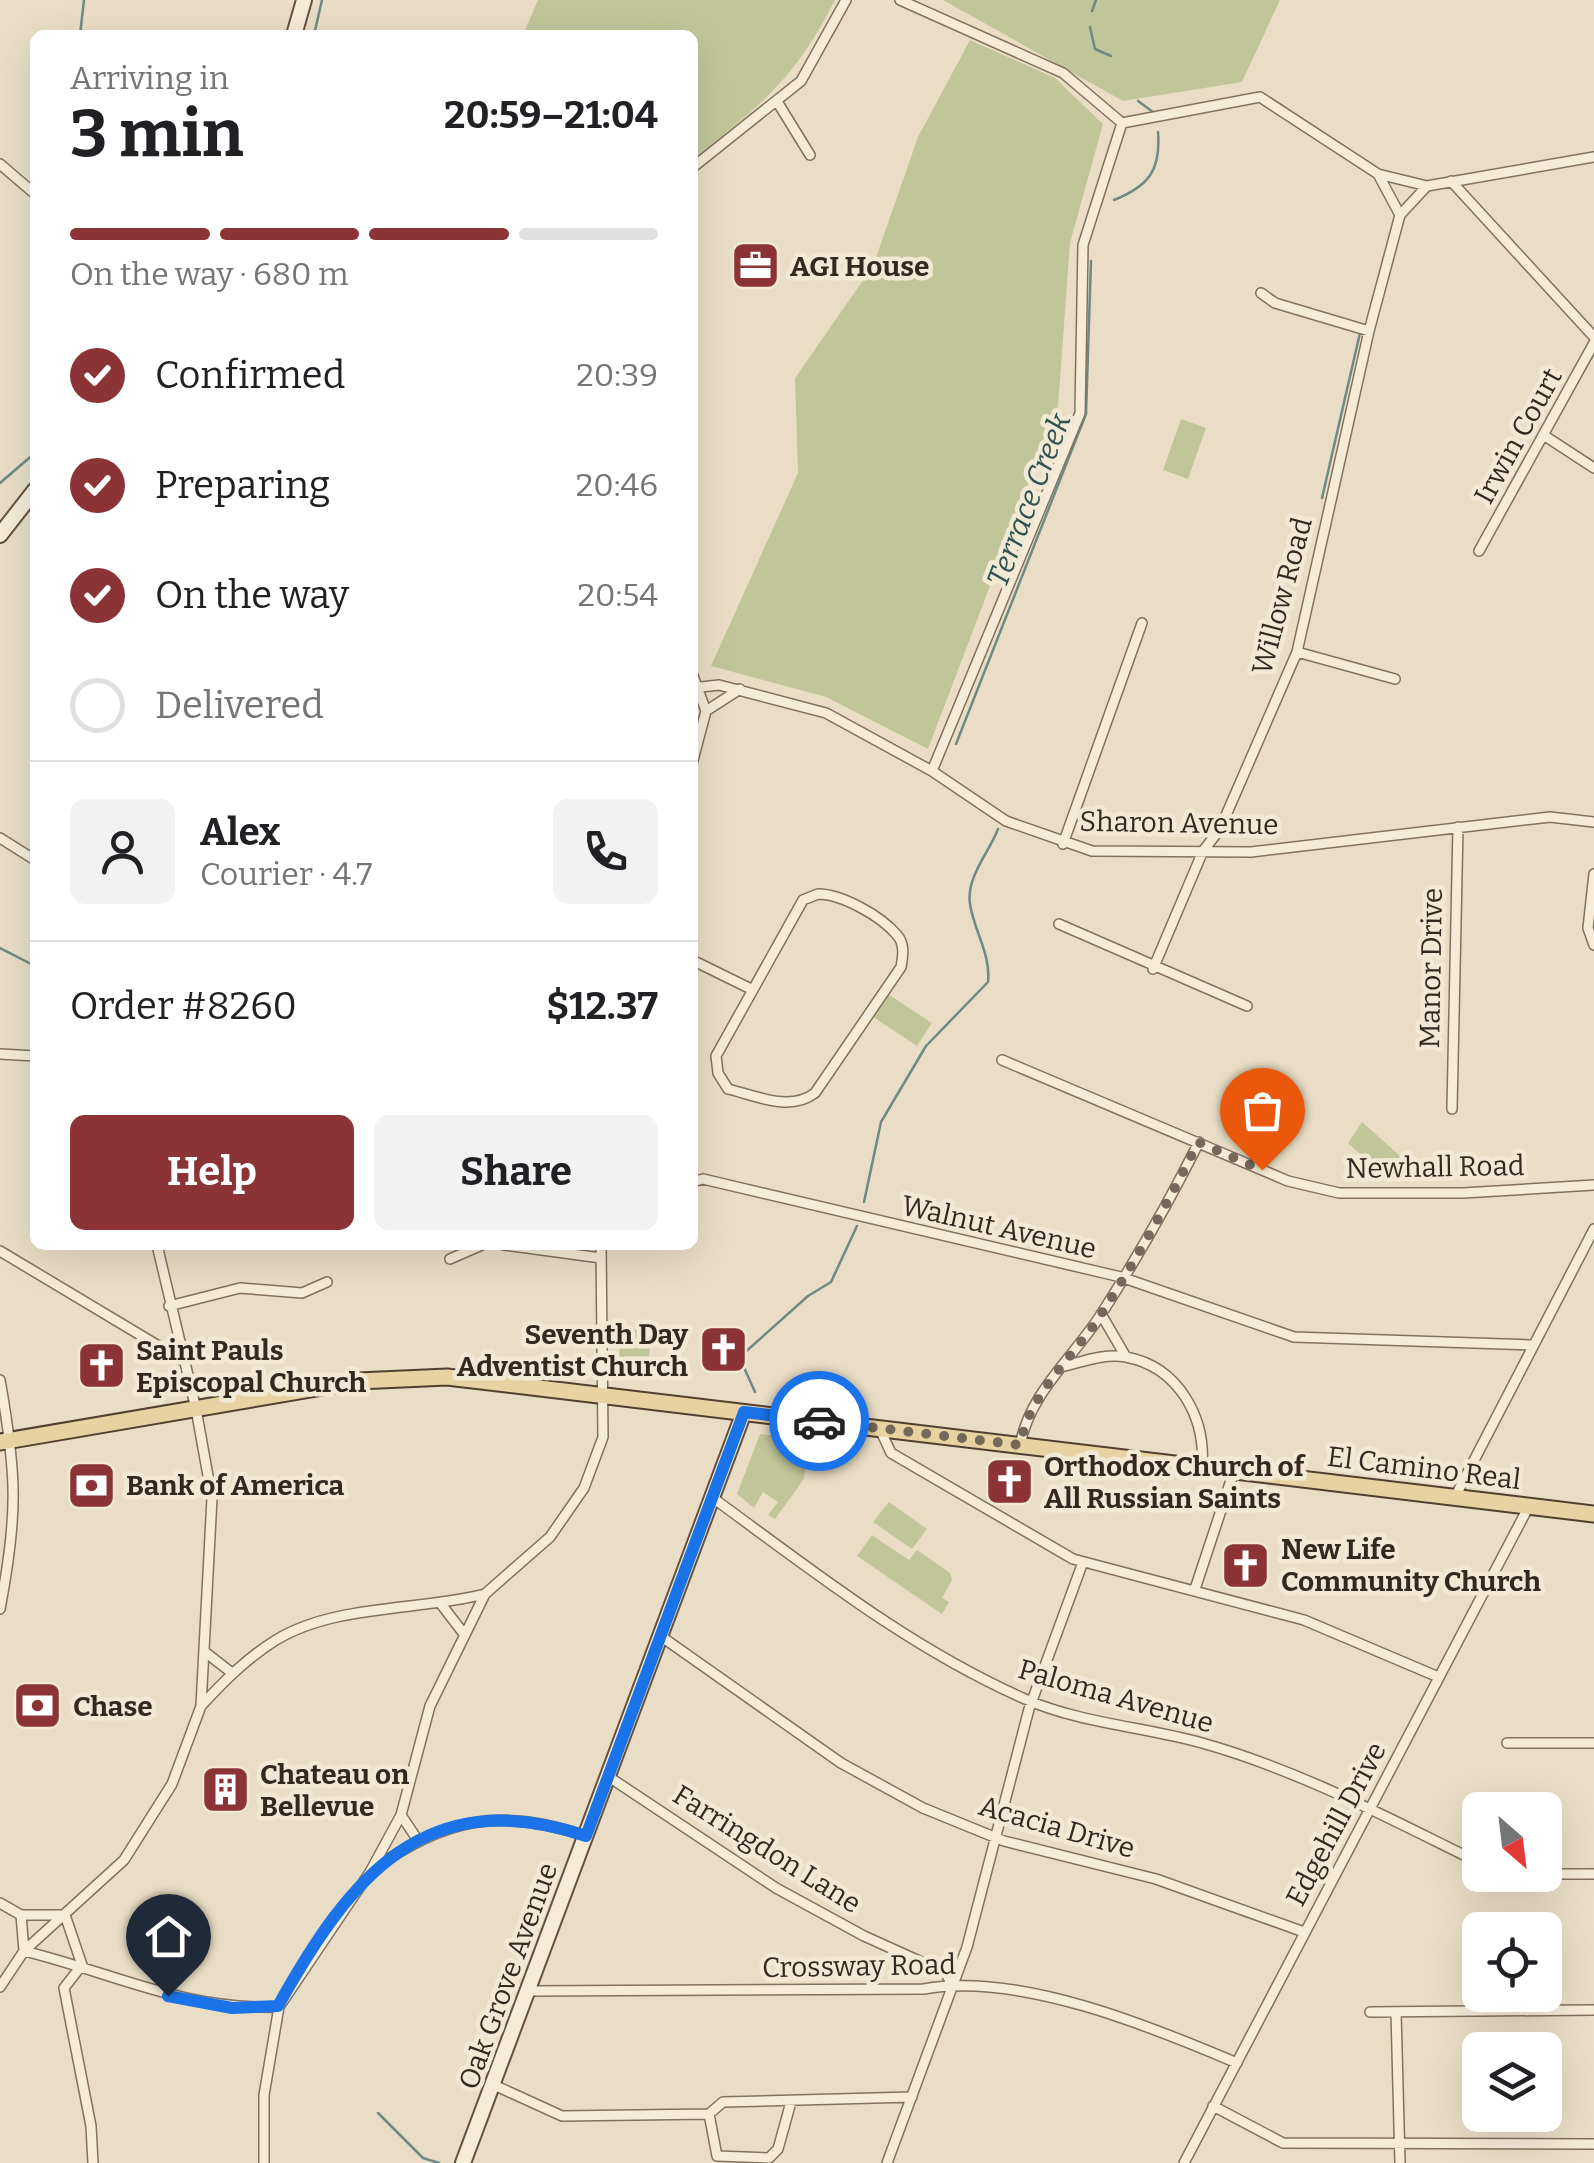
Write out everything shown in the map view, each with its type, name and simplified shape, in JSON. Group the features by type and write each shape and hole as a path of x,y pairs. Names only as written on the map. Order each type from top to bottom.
{"main road":[{"name":"El Camino Real","path":"6,1441 403,1376 744,1412 1594,1514"}],"street":[{"path":"295,30 304,0"},
{"path":"698,163 778,103 818,58 846,0"},
{"path":"900,0 1063,72 1122,123"},
{"path":"1122,123 1260,97 1378,174 1427,186 1594,157"},
{"path":"778,103 810,155"},
{"path":"932,770 1080,413 1083,245 1122,123"},
{"path":"0,164 30,190"},
{"path":"1378,174 1400,216"},
{"name":"Irwin Court","path":"1451,181 1594,340 1480,551"},
{"name":"Willow Road","path":"1153,969 1204,851 1220,829 1297,652 1369,332 1400,216 1427,186"},
{"path":"1261,293 1274,303 1369,332"},
{"path":"1545,436 1594,468"},
{"path":"0,535 5,513 30,494"},
{"path":"1064,844 1142,622"},
{"path":"1297,652 1395,679"},
{"name":"Sharon Avenue","path":"698,687 740,690 826,713 932,770 1006,821 1064,844 1092,850 1251,852 1550,817 1594,822"},
{"path":"706,711 740,690"},
{"path":"698,692 706,711 698,741"},
{"name":"Manor Drive","path":"1452,1109 1458,827"},
{"path":"0,838 30,857"},
{"path":"1594,874 1588,928 1594,945"},
{"path":"818,894 834,894 871,916 898,936 904,952 902,967 815,1092 804,1102 790,1104 728,1089 718,1074 716,1056 751,988 803,900 818,894"},
{"path":"1059,924 1153,969 1247,1006"},
{"path":"698,963 751,988"},
{"path":"0,1054 30,1056"},
{"name":"Newhall Road","path":"1002,1060 1288,1181 1339,1193 1594,1185"},
{"path":"1020,1445 1033,1403 1101,1314 1162,1216 1198,1142"},
{"name":"Walnut Avenue","path":"698,1180 1121,1278 1294,1337 1530,1345"},
{"path":"1455,1497 1530,1345 1594,1229"},
{"path":"0,1987 24,1951 124,1860 172,1784 201,1706 212,1498 196,1409 157,1250"},
{"path":"450,1259 471,1250"},
{"path":"541,1250 601,1258"},
{"path":"264,2163 264,2095 278,2006 370,1872 401,1815 430,1706 485,1594 550,1536 584,1488 603,1437 601,1250"},
{"path":"0,1251 183,1360"},
{"path":"169,1306 240,1288 302,1294 326,1282"},
{"path":"1101,1314 1126,1357"},
{"path":"1065,1366 1095,1358 1126,1357 1156,1369 1181,1390 1205,1439 1202,1467"},
{"path":"0,1380 16,1518 0,1610"},
{"name":"Oak Grove Avenue","path":"464,2163 744,1412"},
{"path":"880,1428 892,1453 1083,1562 1304,1620 1436,1676"},
{"path":"1194,1589 1234,1471"},
{"name":"Paloma Avenue","path":"712,1498 918,1644 1031,1702 1202,1743 1271,1766 1462,1854"},
{"name":"Edgehill Drive","path":"1184,2163 1372,1811 1436,1676 1528,1506"},
{"path":"888,2163 978,1910 993,1836 1031,1702 1083,1562"},
{"path":"201,1706 232,1673 278,1639 318,1624 485,1594"},
{"path":"440,1604 464,1634"},
{"name":"Acacia Drive","path":"662,1636 841,1764 922,1808 993,1836 1156,1878 1304,1932"},
{"path":"205,1652 232,1673"},
{"path":"1507,1743 1594,1743"},
{"name":"Farringdon Lane","path":"609,1777 776,1888 864,1936 946,1972 952,1984"},
{"path":"401,1815 417,1839"},
{"path":"370,1872 417,1839 462,1824 490,1820 555,1825 586,1836"},
{"path":"1562,1874 1594,1874"},
{"path":"0,1903 21,1915 65,1915"},
{"path":"21,1915 24,1951"},
{"path":"65,1915 82,1965"},
{"path":"24,1951 82,1965 130,1986 190,2002 232,2008 278,2006"},
{"path":"82,1965 64,1988 91,2126 93,2163"},
{"name":"Crossway Road","path":"529,1991 924,1990 952,1984 1064,2001 1158,2028 1237,2063"},
{"path":"1370,2012 1594,2010"},
{"path":"1396,2012 1400,2163"},
{"path":"494,2085 562,2116 709,2114 723,2102 912,2098"},
{"path":"709,2114 717,2156 769,2158 778,2150 791,2102"},
{"path":"1213,2106 1282,2143 1594,2144"}],"green space":[{"path":"538,0 835,0 790,71 698,156 698,30 525,30"},
{"path":"943,0 1280,0 1242,82 1123,101"},
{"path":"970,40 1055,78 1103,124 1070,243 1058,407 928,749 826,697 711,666 798,473 795,378 873,266 918,137"},
{"path":"1181,419 1206,428 1188,479 1163,470"},
{"path":"888,994 932,1023 917,1046 873,1017"},
{"path":"1362,1122 1399,1155 1400,1160 1385,1177 1348,1143"},
{"path":"620,1327 652,1331 647,1374 619,1372"},
{"path":"760,1434 809,1439 804,1479 775,1519 768,1515 778,1502 763,1492 754,1508 737,1494"},
{"path":"889,1502 927,1529 912,1549 873,1522"},
{"path":"872,1535 909,1560 917,1550 950,1573 952,1580 942,1598 949,1602 942,1614 857,1556"}],"waterway":[{"path":"81,30 84,0"},
{"path":"315,30 322,0"},
{"name":"Terrace Creek","path":"1092,11 1096,0"},
{"name":"Terrace Creek","path":"1090,27 1095,49 1111,56"},
{"name":"Terrace Creek","path":"1138,101 1153,112"},
{"name":"Terrace Creek","path":"1114,200 1136,189 1150,175 1157,157 1158,132"},
{"name":"Terrace Creek","path":"956,744 1086,414 1091,261"},
{"path":"1322,498 1360,333"},
{"path":"0,483 30,457"},
{"name":"Terrace Creek","path":"864,1202 881,1122 926,1046 988,982 987,962 970,894 971,884 998,829"},
{"path":"0,948 30,963"},
{"name":"Terrace Creek","path":"755,1392 742,1355 808,1296 831,1282 857,1226"},
{"path":"378,2113 423,2158 439,2163"}],"way so far":[{"path":"819,1421 1020,1445 1033,1403 1101,1314 1162,1216 1198,1142 1262,1170"}],"place":[{"name":"AGI House","path":"755,266"},
{"name":"Seventh Day Adventist Church","path":"723,1350"},
{"name":"Saint Pauls Episcopal Church","path":"101,1366"},
{"name":"Orthodox Church of All Russian Saints","path":"1009,1482"},
{"name":"Bank of America","path":"91,1485"},
{"name":"New Life Community Church","path":"1246,1565"},
{"name":"Chase","path":"38,1706"},
{"name":"Chateau on Bellevue","path":"225,1790"}],"route":[{"path":"168,1996 232,2008 278,2006 370,1872 417,1839 462,1824 490,1820 555,1825 586,1836 742,1426 744,1412 819,1421"}]}
